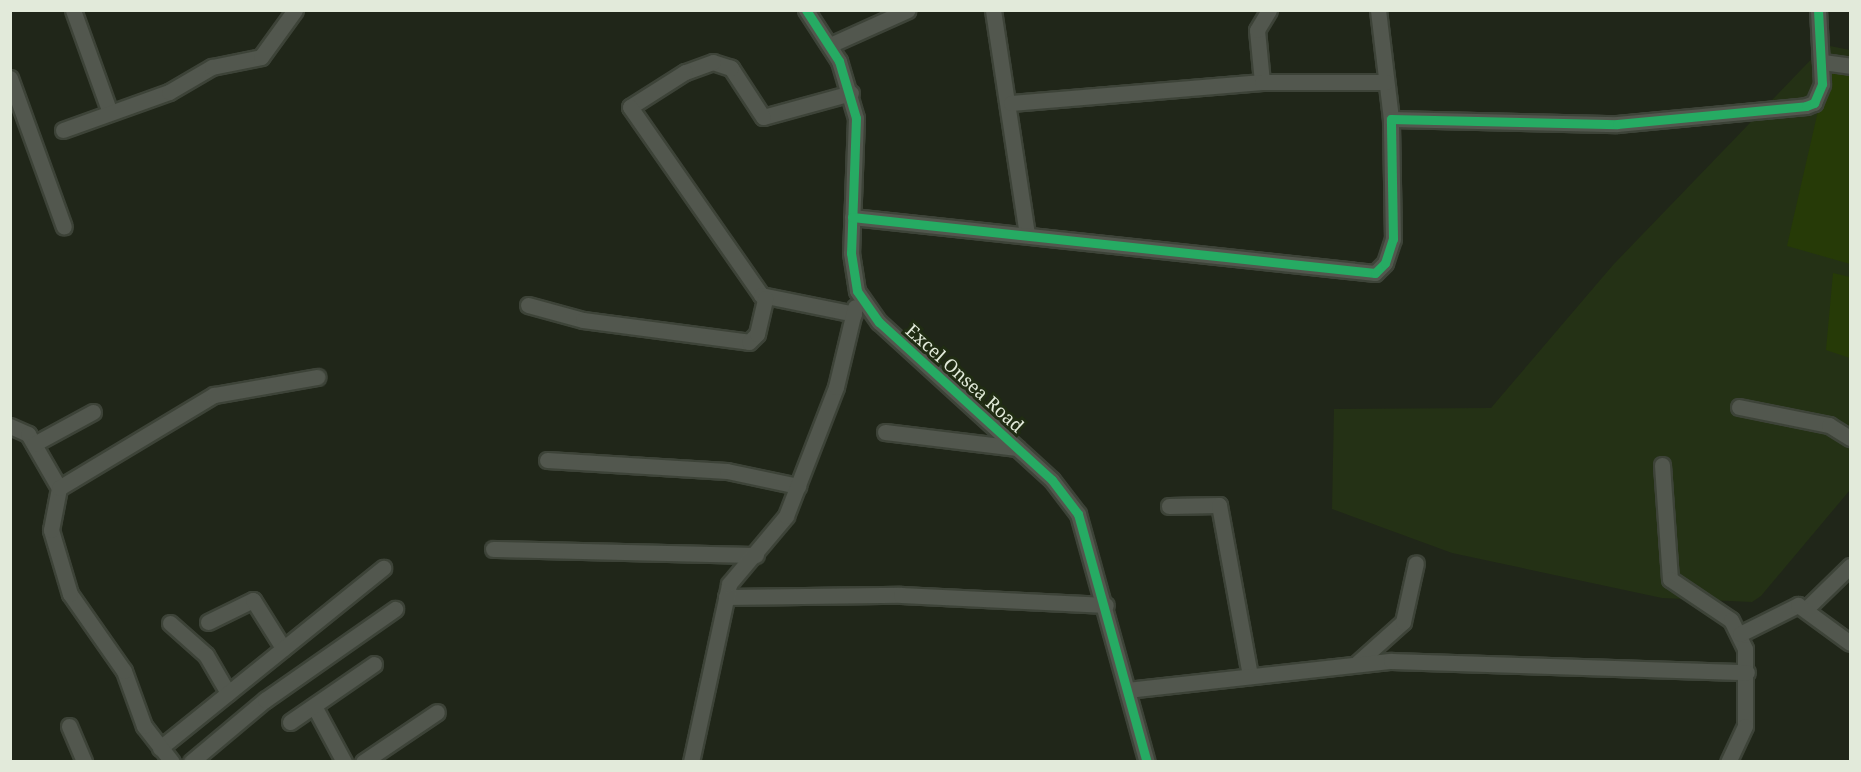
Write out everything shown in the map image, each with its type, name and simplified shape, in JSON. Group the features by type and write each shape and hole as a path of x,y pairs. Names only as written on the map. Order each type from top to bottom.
{"street":[{"path":"73,10 110,113"},
{"path":"63,130 169,92 212,67 261,57 295,10"},
{"name":"Excel Onsea Road","path":"806,10 830,45 851,93 857,133 851,269 857,291 879,322 1017,448 1078,514 1106,605 1147,762"},
{"path":"830,45 908,10"},
{"path":"993,10 1011,103 1027,234"},
{"path":"1262,82 1257,30 1269,10"},
{"path":"852,216 1375,273 1385,264 1393,239 1391,119 1378,10"},
{"path":"1391,119 1617,124 1806,106 1819,96 1823,62 1818,10"},
{"path":"851,93 763,117 731,68 713,62 685,72 630,107 665,164 765,298 854,314"},
{"path":"1823,62 1851,66"},
{"path":"10,78 64,227"},
{"path":"1011,103 1262,82 1386,82"},
{"path":"691,762 726,597 734,574 756,555 780,527 798,486 836,387 854,314 857,291"},
{"path":"528,305 583,320 749,342 757,334 765,298"},
{"path":"59,488 214,395 317,376"},
{"path":"1739,408 1828,425 1851,438"},
{"path":"34,444 93,412"},
{"path":"10,426 24,429 59,488 51,530 70,594 124,671 144,726 172,762"},
{"path":"885,432 1017,448"},
{"path":"547,460 727,471 798,486"},
{"path":"1662,465 1670,579 1726,615 1740,634 1747,672 1745,726 1728,762"},
{"path":"1169,506 1219,505 1250,676"},
{"path":"493,549 756,555"},
{"path":"1356,664 1403,622 1416,562"},
{"path":"1807,608 1851,566"},
{"path":"160,748 383,568"},
{"path":"726,597 901,595 1106,605"},
{"path":"208,622 253,600 283,648"},
{"path":"1740,634 1792,606 1807,608 1851,643"},
{"path":"191,762 265,700 395,609"},
{"path":"170,622 206,655 228,693"},
{"path":"1127,690 1356,664 1444,661 1747,672"},
{"path":"290,722 374,664"},
{"path":"314,706 344,762"},
{"path":"363,762 437,712"},
{"path":"69,726 84,762"}],"shaded area":[{"path":"1825,45 1850,50 1850,490 1761,596 1752,602 1662,598 1452,553 1332,509 1334,409 1491,408 1613,265"},
{"path":"1829,63 1850,66 1850,264 1787,246"},
{"path":"1833,273 1850,277 1850,358 1826,350"}],"cycle path":[{"path":"806,10 839,61 856,118 851,253 857,291 879,322 1052,480 1078,514 1147,762"},
{"path":"852,217 1375,273 1385,263 1393,239 1391,119 1617,124 1806,106 1814,103 1822,84 1818,10"}]}
